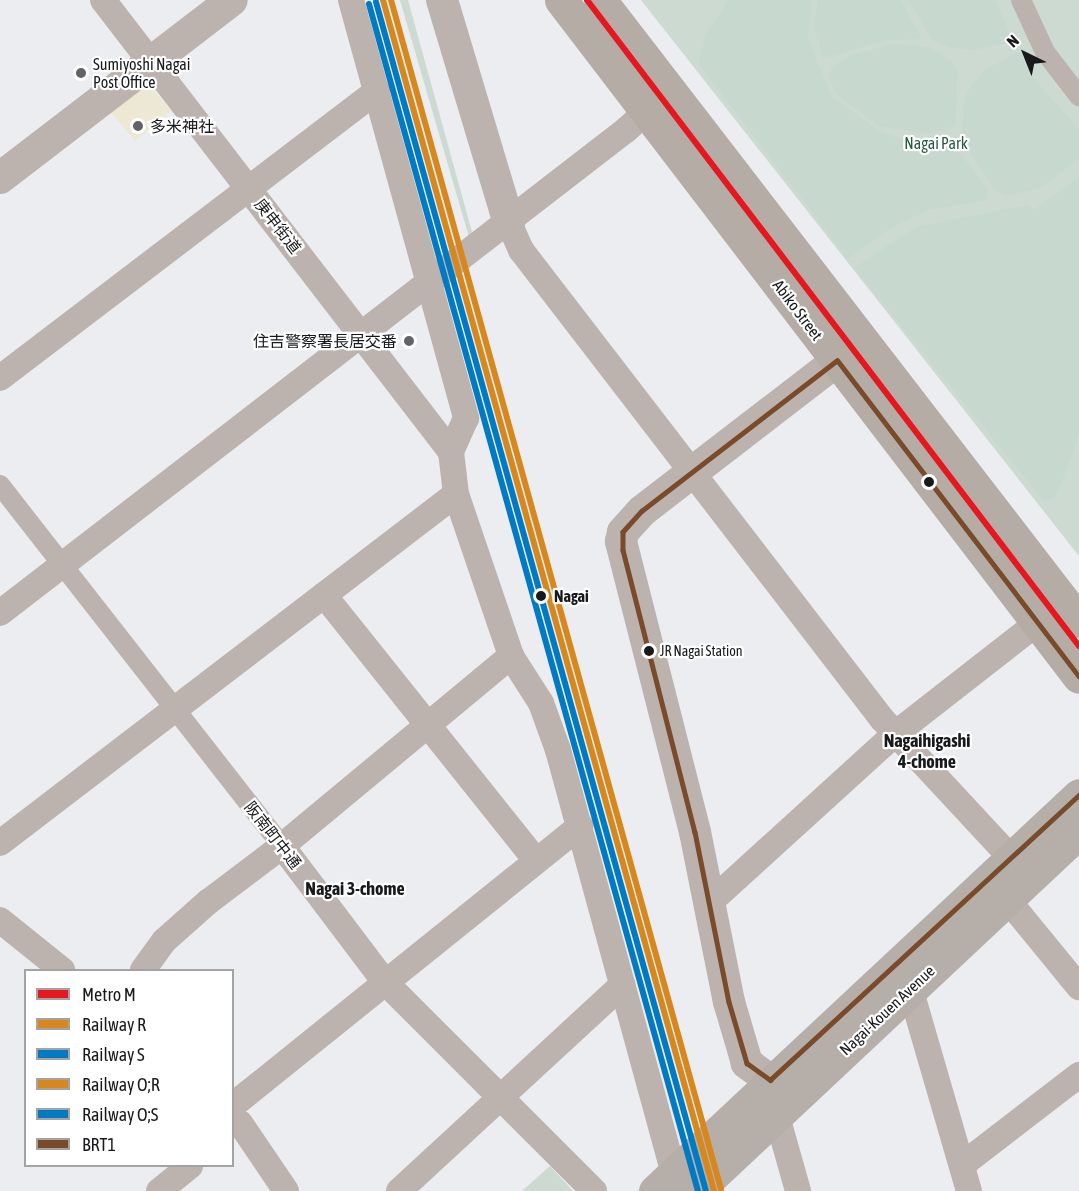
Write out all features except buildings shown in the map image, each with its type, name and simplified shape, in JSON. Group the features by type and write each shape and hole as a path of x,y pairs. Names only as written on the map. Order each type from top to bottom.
{"highway":[{"name":"Nagai-Kouen Avenue","path":"675,1185 770,1080 1079,795"},
{"name":"Nagai-Kouen Avenue","path":"675,1185 776,1113 1079,832"}],"main road":[{"name":"Abiko Street","path":"561,0 1079,677"},
{"name":"Abiko Street","path":"600,0 1079,621"}],"street":[{"name":"庚申街道","path":"103,0 451,452"},
{"path":"0,178 232,0"},
{"path":"351,0 466,418 451,452 456,494 511,656 541,703 580,826 675,1185"},
{"path":"442,0 509,223 521,250 895,734 1011,858"},
{"path":"1022,0 1045,52 1079,96"},
{"path":"0,613 509,223 647,111 650,66"},
{"path":"0,378 248,186 376,91"},
{"path":"770,1080 747,1063 707,905 695,832 621,541 631,521 837,361"},
{"name":"阪南町中通","path":"0,484 282,846 384,981 594,1191"},
{"path":"0,843 456,494"},
{"path":"324,595 424,724 535,859"},
{"path":"707,905 895,734 1037,623"},
{"path":"144,969 164,941 282,846 424,724 511,656"},
{"path":"286,1191 234,1117 384,981 535,859 580,826"},
{"path":"1007,899 1079,987"},
{"path":"0,920 61,969"},
{"path":"399,1191 622,985"},
{"path":"910,988 969,1191"},
{"path":"962,1165 1079,1075"},
{"path":"776,1113 798,1191"},
{"path":"159,1191 189,1167"}],"green space":[{"path":"400,0 408,0 472,232 469,237"},
{"name":"Nagai Park","path":"641,0 1079,0 1079,556"},
{"path":"729,0 811,0 808,38 832,97 882,133 901,139 952,142 988,191 986,200 928,210 891,228 848,259 698,63 706,33"},
{"path":"818,0 900,0 922,39 886,40 823,59 814,27"},
{"path":"908,0 996,0 1011,38 1004,44 973,50 948,47 932,39"},
{"path":"893,44 930,47 953,62 958,75 955,124 947,130 925,134 879,126 837,95 829,77 832,67 849,56"},
{"path":"1018,52 1034,79 1079,129 1079,159 1040,188 1005,196 995,190 969,151 962,131 963,110 967,92 983,71"},
{"path":"1079,178 1079,434 1054,498 1044,501 854,268 916,227 1028,205 1034,210"},
{"path":"550,1166 573,1191 522,1191"}],"sand":[{"name":"多米神社","path":"142,84 151,86 171,111 135,141 110,111"}],"metro line":[{"name":"M","path":"587,0 1079,646"}],"rail line":[{"name":"R","path":"383,0 714,1191"},
{"name":"O;R","path":"391,0 721,1189"},
{"name":"S","path":"376,2 706,1191"},
{"name":"O;S","path":"369,4 698,1191"}],"transit line":[{"name":"BRT1","path":"1079,677 837,361 642,511 623,532 623,550 695,832 729,1002 747,1063 770,1080 1079,795"}],"place":[{"name":"Sumiyoshi Nagai Post Office","path":"81,73"},
{"name":"多米神社","path":"138,126"},
{"name":"住吉警察署長居交番","path":"409,341"},
{"name":"Nagai","path":"541,596"},
{"name":"JR Nagai Station","path":"649,651"}],"district":[{"name":"Nagaihigashi 4-chome","path":"927,752"},
{"name":"Nagai 3-chome","path":"355,889"}]}
